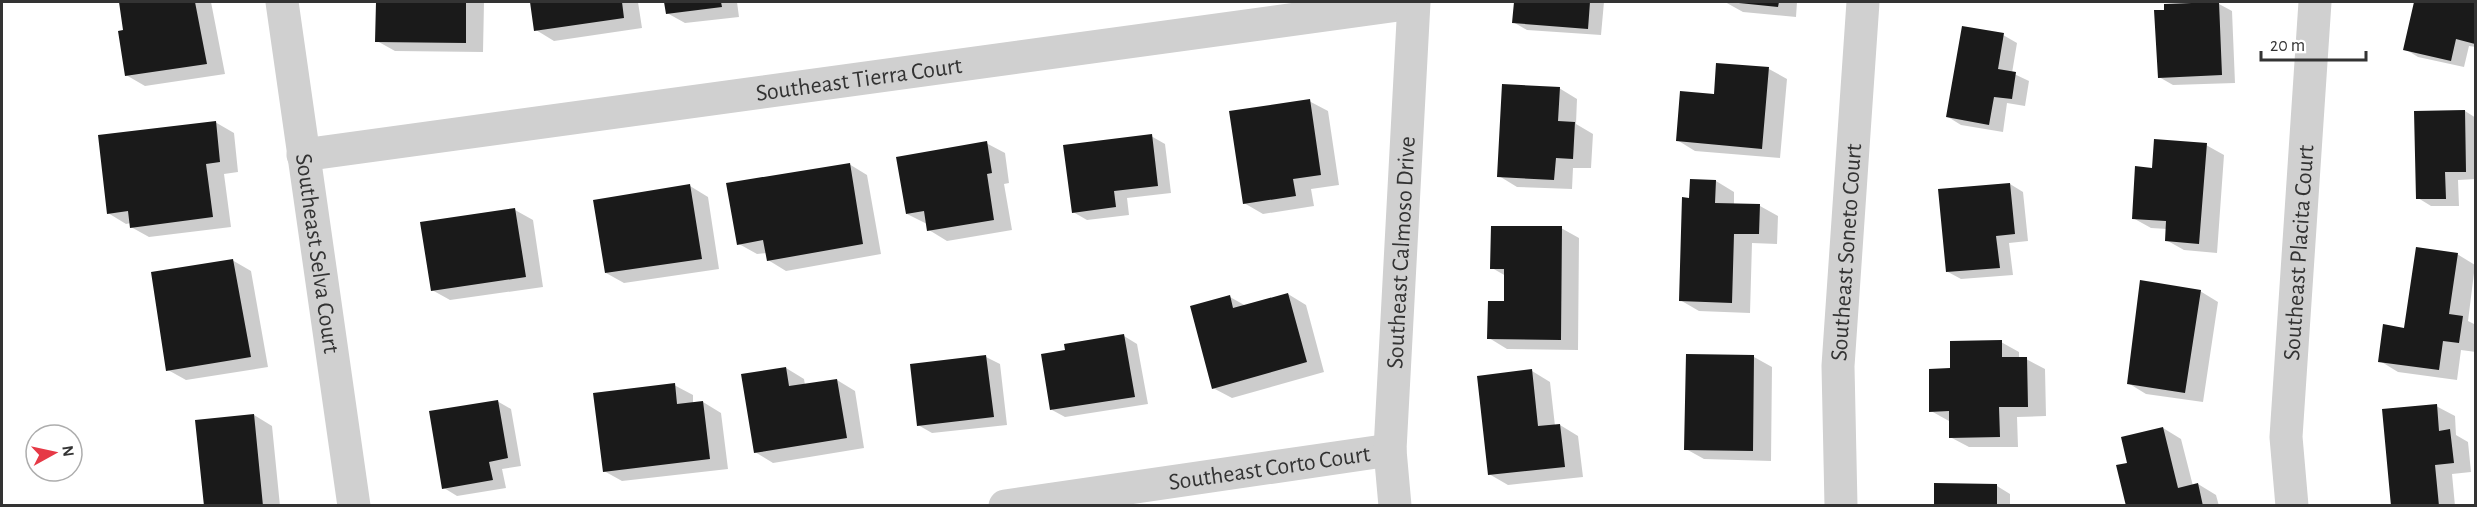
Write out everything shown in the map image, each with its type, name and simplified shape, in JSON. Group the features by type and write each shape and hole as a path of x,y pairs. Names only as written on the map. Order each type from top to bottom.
{"street":[{"name":"Southeast Selva Court","path":"282,2 354,506"},
{"name":"Southeast Tierra Court","path":"303,155 1414,2"},
{"name":"Southeast Calmoso Drive","path":"1395,506 1390,450 1414,2"},
{"name":"Southeast Soneto Court","path":"1841,506 1838,366 1863,2"},
{"name":"Southeast Placita Court","path":"2292,506 2286,437 2315,2"},
{"name":"Southeast Corto Court","path":"1005,506 1390,450"}],"building":[{"path":"119,2 195,2 207,64 125,76 118,31 123,30"},
{"path":"376,2 466,2 466,43 375,42"},
{"path":"530,2 622,2 624,18 534,31"},
{"path":"664,2 721,2 722,7 666,14"},
{"path":"1514,2 1590,2 1588,29 1512,23"},
{"path":"1729,2 1779,2 1778,7"},
{"path":"2219,2 2222,75 2158,78 2154,10 2164,10 2164,4"},
{"path":"2414,2 2476,2 2475,44 2456,39 2451,61 2403,50"},
{"path":"1962,26 2004,33 1998,69 2016,72 2012,99 1994,97 1989,125 1946,117"},
{"path":"1716,63 1769,67 1762,149 1676,141 1680,91 1714,94"},
{"path":"1502,84 1560,87 1558,121 1575,122 1573,159 1556,158 1554,180 1497,177"},
{"path":"1310,99 1321,175 1293,179 1296,196 1243,204 1229,111"},
{"path":"2465,110 2466,172 2445,172 2446,199 2416,199 2414,111"},
{"path":"216,121 220,162 206,164 213,217 130,228 128,211 107,214 98,135"},
{"path":"1152,134 1158,186 1114,191 1116,207 1072,213 1063,145"},
{"path":"2154,139 2207,143 2199,244 2165,241 2166,221 2132,219 2135,166 2152,168"},
{"path":"987,141 992,173 987,174 994,220 927,231 924,211 906,214 896,157"},
{"path":"850,163 863,244 767,261 763,240 737,245 726,183"},
{"path":"1690,179 1716,180 1715,203 1760,204 1759,234 1734,234 1732,303 1679,301 1682,197 1689,198"},
{"path":"2010,183 2015,234 1996,236 2000,268 1946,272 1938,189"},
{"path":"690,184 702,259 605,273 593,200"},
{"path":"515,208 526,277 431,291 420,222"},
{"path":"1491,226 1562,226 1561,340 1487,339 1488,301 1504,301 1504,269 1490,269"},
{"path":"2416,247 2458,253 2449,314 2463,316 2459,343 2443,341 2439,370 2378,362 2383,324 2404,328"},
{"path":"233,259 251,357 166,371 151,272"},
{"path":"2140,280 2201,290 2185,393 2127,384"},
{"path":"1288,293 1307,362 1212,389 1190,306 1230,295 1233,308"},
{"path":"1124,334 1135,397 1050,410 1041,354 1065,350 1064,344"},
{"path":"2002,340 2002,357 2027,357 2028,407 1999,407 2000,437 1949,438 1949,411 1929,412 1929,369 1950,368 1950,341"},
{"path":"1686,354 1754,355 1753,451 1684,450"},
{"path":"986,355 994,417 917,426 910,364"},
{"path":"786,367 789,386 837,379 847,438 754,453 741,374"},
{"path":"1532,369 1538,426 1560,424 1565,467 1488,475 1477,376"},
{"path":"675,383 677,404 703,401 710,459 603,472 593,393"},
{"path":"498,400 508,458 489,462 493,480 442,489 429,411"},
{"path":"2437,404 2439,431 2450,429 2454,463 2435,465 2439,506 2391,506 2382,409"},
{"path":"254,414 263,506 204,506 195,420"},
{"path":"2163,427 2178,488 2198,483 2203,506 2126,506 2116,465 2127,463 2121,437"},
{"path":"1934,483 1997,484 1997,506 1934,506"}]}
